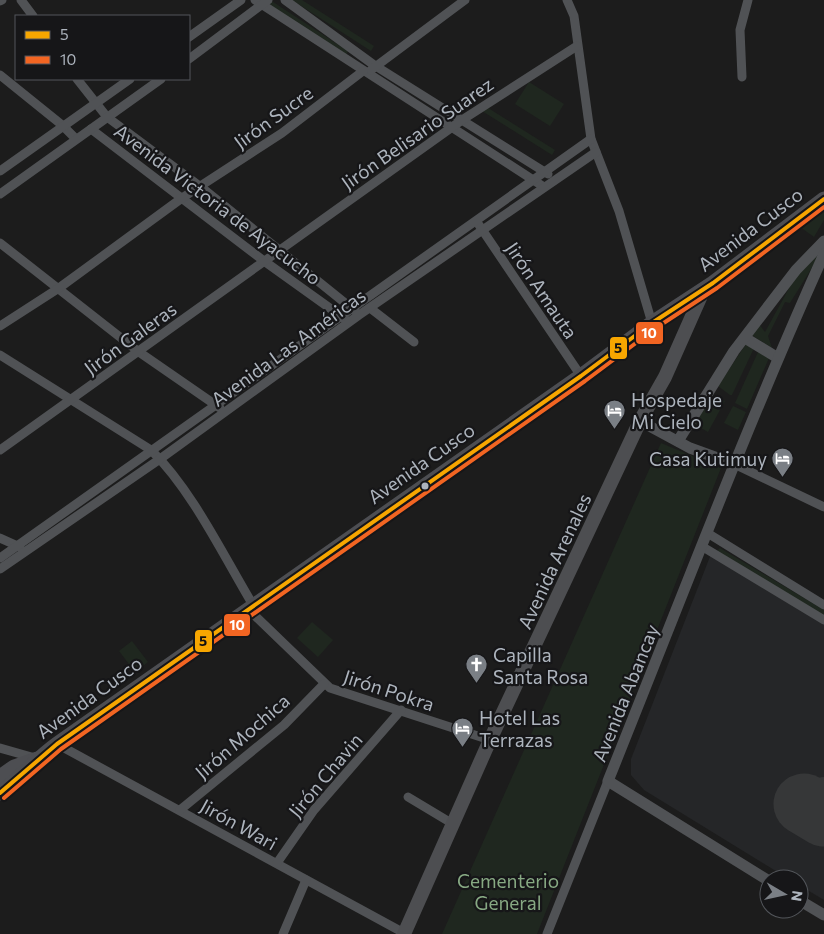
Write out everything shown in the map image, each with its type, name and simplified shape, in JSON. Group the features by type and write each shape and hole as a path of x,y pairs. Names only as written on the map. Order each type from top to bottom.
{"highway":[{"name":"Avenida Cusco","path":"0,793 21,778 38,758 57,744 580,376 652,323 704,289 824,198"},
{"name":"Avenida Cusco","path":"0,777 14,767 38,758"}],"main road":[{"name":"Avenida Arenales","path":"404,934 490,740 640,421 665,377 704,289"}],"street":[{"path":"21,0 32,15"},
{"path":"190,36 241,0"},
{"path":"285,0 374,65 555,178"},
{"name":"Jirón Sucre","path":"0,326 59,288 182,198 282,133 466,0"},
{"path":"567,0 574,16 591,139 619,211 652,323"},
{"path":"742,76 740,30 748,0"},
{"path":"190,58 262,2 366,73 544,187"},
{"name":"Jirón Belisario Suarez","path":"278,250 462,120 577,46"},
{"path":"1,77 62,125 76,139"},
{"name":"Avenida Victoria de Ayacucho","path":"78,80 106,117 201,187 359,315"},
{"path":"0,171 62,125 129,80"},
{"path":"0,194 160,80"},
{"name":"Avenida Victoria de Ayacucho","path":"91,129 264,261 345,319"},
{"name":"Avenida Las Américas","path":"0,569 225,412 345,319 351,308 591,139"},
{"name":"Avenida Las Américas","path":"1,555 216,404 345,319 359,315 370,308 555,178 596,152"},
{"name":"Jirón Amauta","path":"476,221 580,376"},
{"path":"0,243 139,352 225,412"},
{"path":"678,441 734,351 746,338 796,270 823,247"},
{"name":"Avenida Abancay","path":"547,934 703,547 734,464 823,247"},
{"name":"Jirón Galeras","path":"0,450 139,352 278,250"},
{"path":"370,308 414,342"},
{"path":"746,338 778,358"},
{"name":"Jirón Pokra","path":"0,355 151,450 160,459 197,510 250,607 324,684 330,688 490,740"},
{"path":"640,421 690,448 734,464 824,507"},
{"path":"708,534 824,605"},
{"path":"0,538 26,551"},
{"path":"703,547 824,620"},
{"path":"1,555 15,559"},
{"name":"Jirón Mochica","path":"180,810 284,725 324,684"},
{"name":"Jirón Chavin","path":"277,863 314,810 401,710"},
{"name":"Jirón Wari","path":"57,744 404,934"},
{"path":"0,748 38,758"},
{"path":"608,781 759,875"},
{"path":"408,797 453,824"},
{"path":"283,934 306,880"},
{"path":"809,906 824,915"}],"shaded area":[{"path":"711,554 824,624 824,900 809,891 809,869 773,869 644,790 631,775 631,759"}],"green space":[{"path":"270,0 348,51 346,55 268,4"},
{"path":"292,0 302,0 374,46 371,51"},
{"path":"529,82 564,104 550,126 515,104"},
{"path":"485,106 555,150 552,155 482,111"},
{"path":"824,211 824,220 814,237 800,227"},
{"path":"816,250 821,253 790,303 785,302 768,336 772,348 750,334 759,324 765,332 793,281"},
{"path":"746,344 754,348 732,395 730,395 718,386"},
{"path":"758,352 769,358 747,409 735,403"},
{"path":"710,395 725,401 723,404 717,402 715,405 717,410 720,410 708,432 692,423"},
{"path":"733,406 746,412 738,430 724,423"},
{"name":"Cementerio General","path":"661,443 721,468 537,934 442,934"},
{"path":"720,548 824,610 824,617 717,551"},
{"path":"312,622 333,640 318,657 297,638"},
{"path":"132,641 148,662 135,672 119,651"}],"taxiway":[{"path":"812,809 824,789"}],"runway":[{"path":"804,804 824,816"}],"transit line":[{"name":"5","path":"0,793 57,744 581,376 652,323 713,283 824,199"},
{"name":"10","path":"4,798 61,749 585,381 656,328 717,288 824,207"}],"place":[{"name":"Hospedaje Mi Cielo","path":"615,429"},
{"name":"Casa Kutimuy","path":"783,477"},
{"name":"Capilla Santa Rosa","path":"477,684"},
{"name":"Hotel Las Terrazas","path":"463,747"}]}
